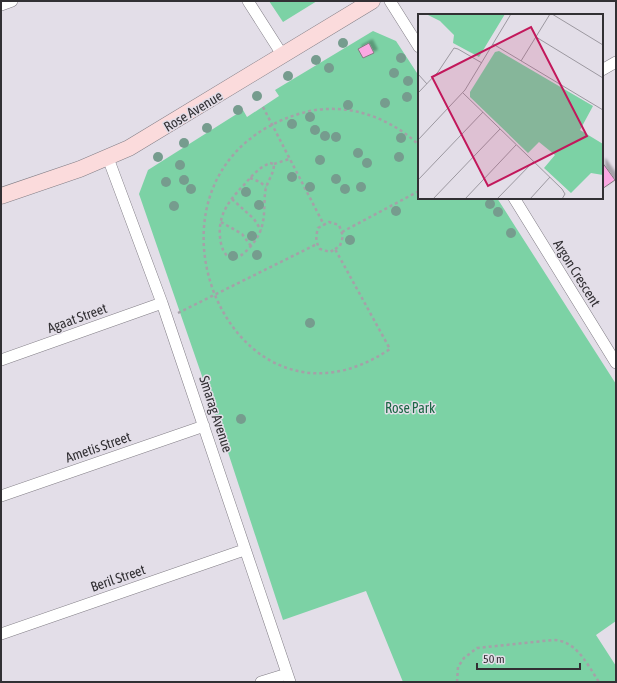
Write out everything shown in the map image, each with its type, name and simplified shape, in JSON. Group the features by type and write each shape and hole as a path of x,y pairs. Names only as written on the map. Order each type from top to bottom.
{"street":[{"path":"1,5 12,1"},
{"path":"248,1 283,56"},
{"name":"Rose Avenue","path":"1,196 108,158 144,140 372,1"},
{"path":"390,1 418,45"},
{"path":"603,70 615,65"},
{"name":"Smarag Avenue","path":"108,158 167,317 288,678"},
{"name":"Argon Crescent","path":"515,199 616,363"},
{"name":"Agaat Street","path":"1,360 162,303"},
{"name":"Ametis Street","path":"1,496 204,426"},
{"name":"Beril Street","path":"1,634 244,550"},
{"path":"261,682 288,678"}],"path":[{"path":"262,107 324,225"},
{"path":"357,367 327,374 307,373 277,364 255,351 240,337 229,322 216,294 203,255 202,232 206,209 214,186 236,152 251,138 271,124 314,110 354,111 398,128 418,144"},
{"path":"274,164 273,174 266,187 261,230 257,239 238,258 232,258 226,255 223,251 219,236 223,214 232,200 250,178 263,166 289,159"},
{"path":"250,178 260,182 266,187"},
{"path":"342,232 418,192"},
{"path":"232,200 254,219 261,230"},
{"path":"221,222 242,234 251,246"},
{"path":"329,222 339,226 343,236 340,246 330,252 320,249 315,238 318,228 324,225 329,222"},
{"path":"167,317 317,244"},
{"path":"335,249 390,349 364,364"},
{"path":"457,682 458,667 464,658 476,648 563,640 572,646 583,657 599,682"}],"green space":[{"path":"269,1 317,1 283,22"},
{"name":"Rose Park","path":"373,31 396,41 418,74 418,199 498,199 616,384 616,621 596,635 616,666 616,682 403,682 366,591 283,620 221,431 139,194 148,170 243,110 247,117 279,96 275,90"}],"building":[{"path":"369,43 374,53 363,58 358,49"},
{"path":"603,163 615,180 603,188"}]}
